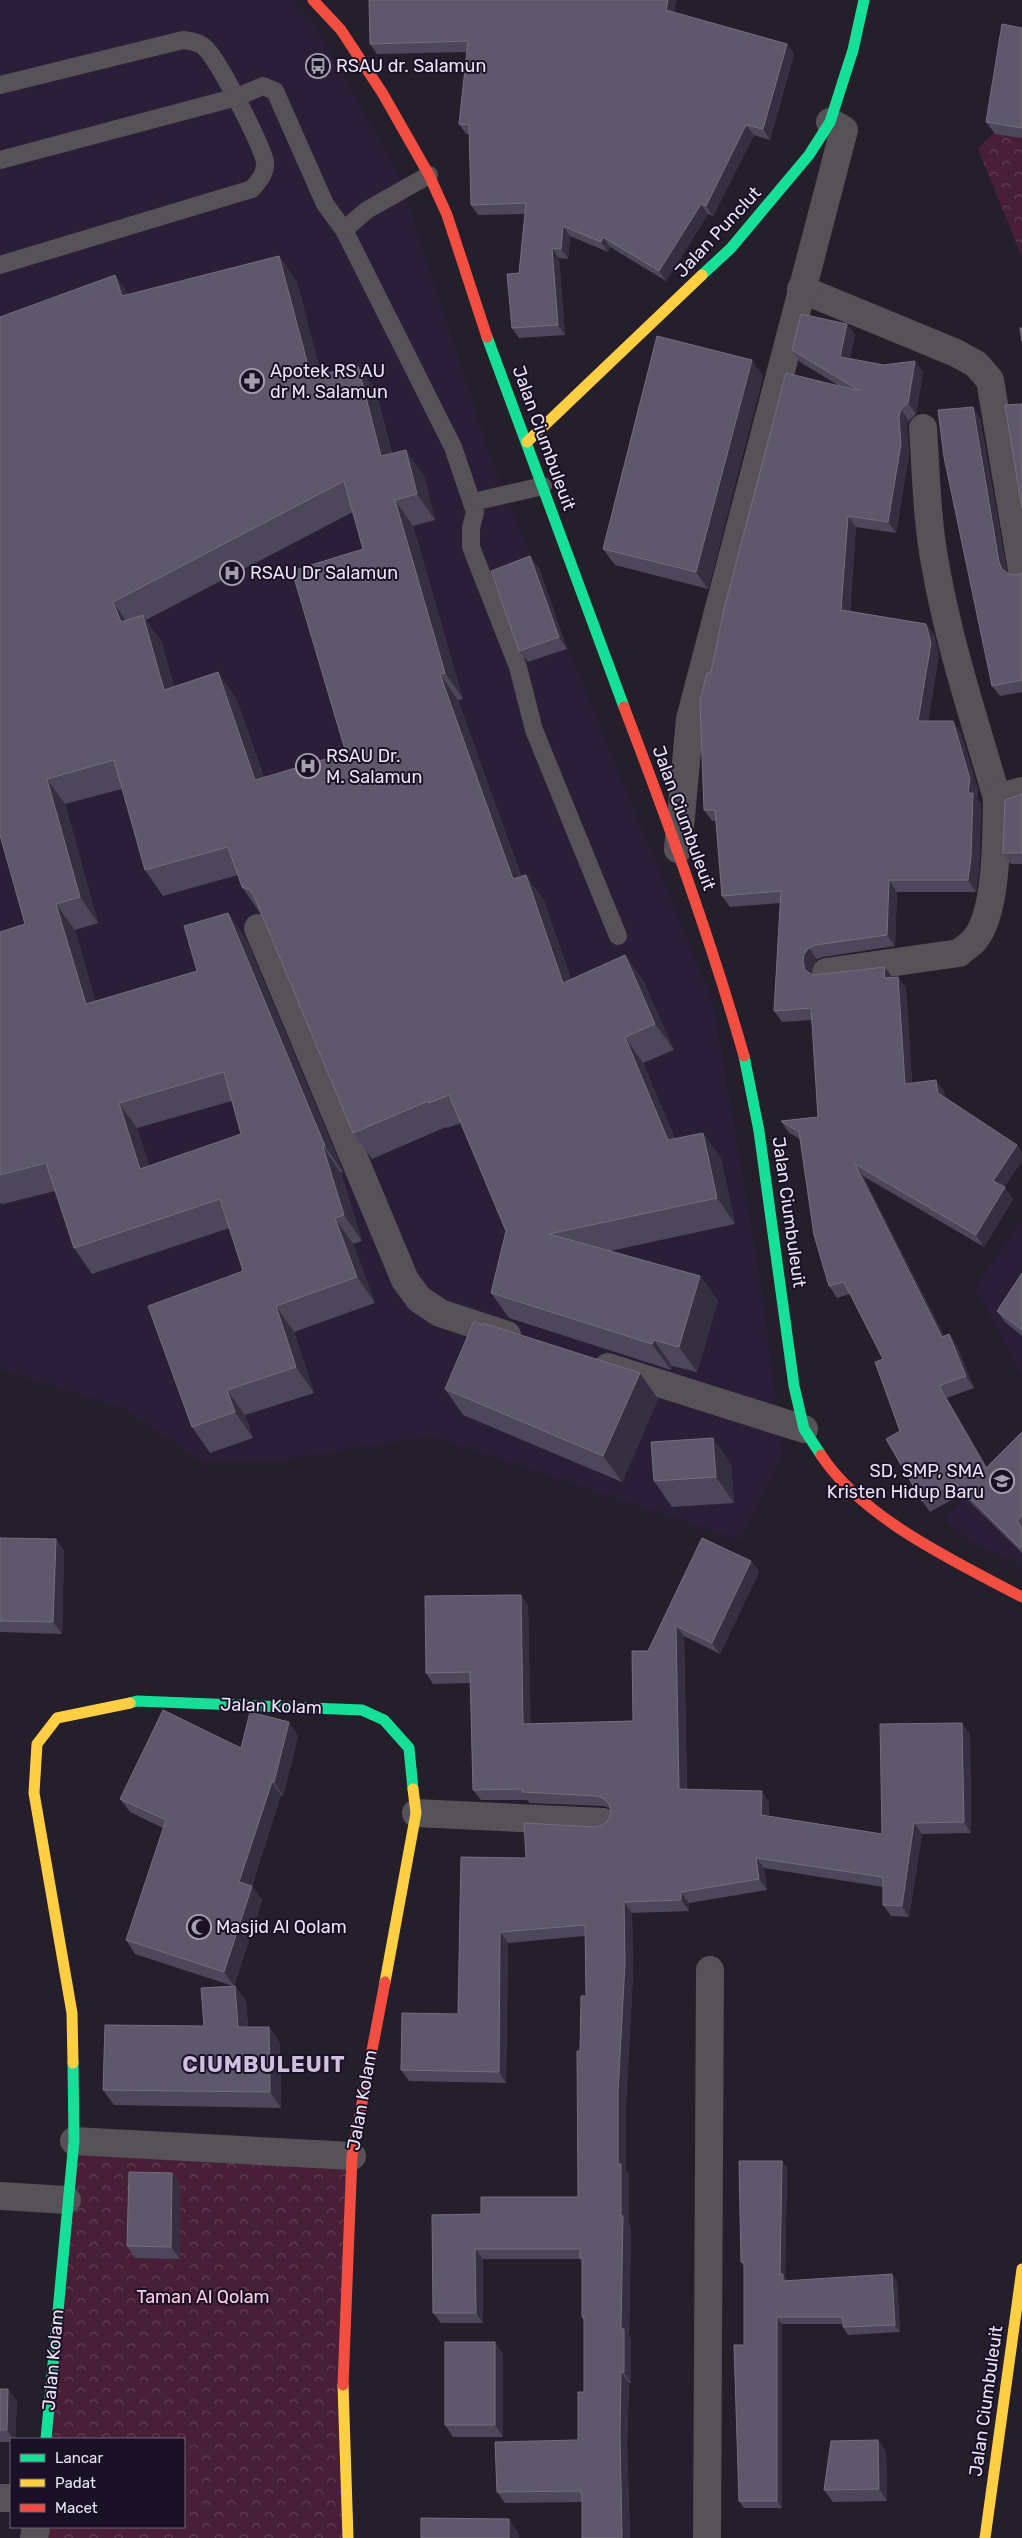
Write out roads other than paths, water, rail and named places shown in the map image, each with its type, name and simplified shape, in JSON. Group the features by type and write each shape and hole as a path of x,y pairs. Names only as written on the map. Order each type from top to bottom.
{"street":[{"name":"Jalan Ciumbuleuit","path":"313,0 341,30 383,94 429,175 447,216 485,331 678,849 720,972 746,1062 759,1131 794,1386 804,1429 835,1476 866,1502 919,1542 1022,1597"},
{"name":"Jalan Punclut","path":"527,442 731,248 809,155 830,122 853,50 864,0"},
{"path":"678,849 690,719 844,130 830,122"},
{"path":"801,289 956,352 976,364 990,380 1022,570"},
{"path":"826,972 959,953 976,939 983,927 1010,795 952,642 936,568 929,522 923,428"},
{"path":"258,928 405,1280 419,1299 440,1313 534,1343"},
{"path":"581,1358 804,1429"},
{"name":"Jalan Kolam","path":"46,2438 74,2141 72,2013 34,1793 37,1744 57,1718 137,1701 362,1710 384,1720 409,1748 416,1813 352,2156 343,2398 348,2538"},
{"path":"416,1813 603,1822"},
{"path":"707,2538 710,1970"},
{"path":"74,2141 352,2156"},
{"path":"0,2196 67,2200"},
{"name":"Jalan Ciumbuleuit","path":"985,2538 1022,2269"}],"lane":[{"path":"0,85 182,40 205,47 237,97 265,162 263,176 252,189 0,265"},
{"path":"0,160 237,97 263,86 275,91 325,204 344,230 453,447 473,502 475,520 471,528 471,547 518,667 534,730 618,936"},
{"path":"344,230 367,210 429,175"},
{"path":"473,502 543,486"}],"place":[{"name":"RSAU dr. Salamun","path":"318,66"},
{"name":"Apotek RS AU dr M. Salamun","path":"252,381"},
{"name":"RSAU Dr Salamun","path":"232,573"},
{"name":"RSAU Dr. M. Salamun","path":"308,766"},
{"name":"SD, SMP, SMA Kristen Hidup Baru","path":"1002,1481"},
{"name":"Masjid Al Qolam","path":"199,1927"}],"district":[{"name":"CIUMBULEUIT","path":"264,2064"}],"park label":[{"name":"Taman Al Qolam","path":"203,2297"}]}
